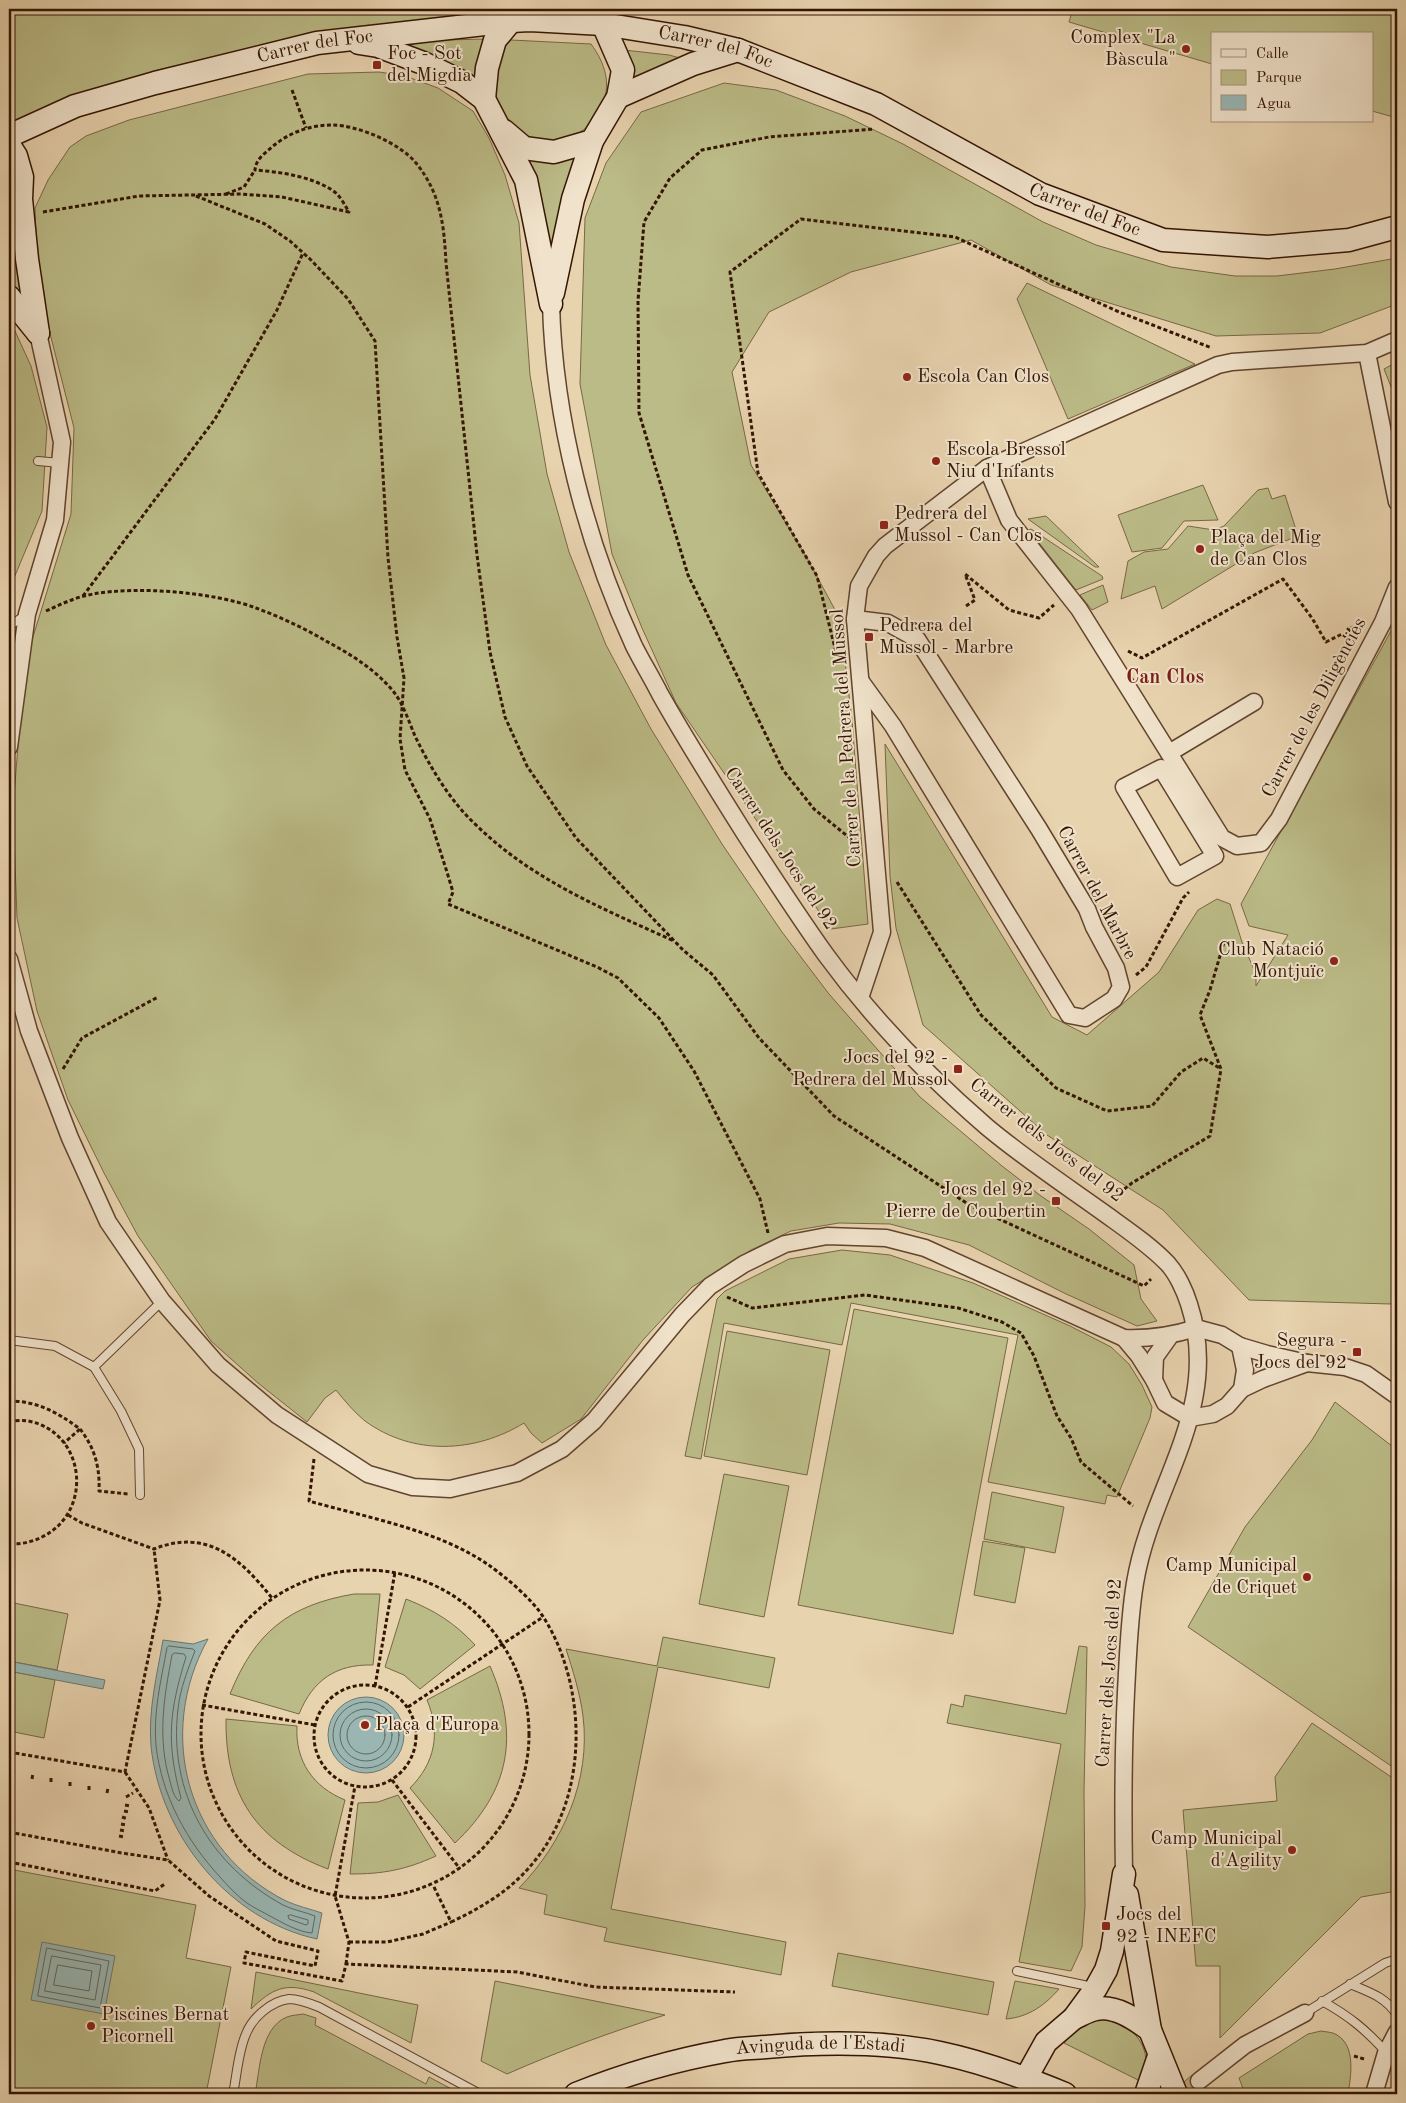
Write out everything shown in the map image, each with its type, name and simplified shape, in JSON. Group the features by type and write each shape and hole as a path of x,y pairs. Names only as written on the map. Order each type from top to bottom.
{"street":[{"name":"Carrer del Foc","path":"9,136 84,104 155,83 294,49 340,40 511,21 530,20 603,24 684,37 738,50 876,104 1040,194 1163,240 1268,247 1349,240 1397,227"},
{"path":"484,100 487,68 495,40 511,21"},
{"path":"551,304 573,199 592,141 618,97 623,70 603,24"},
{"path":"340,40 378,46 423,63 462,82 484,100 526,180 551,304"},
{"path":"618,97 693,64 738,50"},
{"path":"499,127 524,148 554,152 592,141"},
{"path":"9,145 16,156 22,177 21,199 27,259 38,333 62,442 55,520 9,747"},
{"path":"9,227 21,199"},
{"path":"9,297 38,333"},
{"name":"Carrer dels Jocs del 92","path":"551,304 552,333 565,434 600,563 635,649 688,744 762,860 827,956 860,998 919,1064 989,1128 1128,1230 1170,1267 1187,1298 1196,1328 1200,1355 1197,1388 1184,1439 1150,1522 1140,1553 1134,1586 1127,1658 1124,1730 1124,1874"},
{"name":"Carrer de la Pedrera del Mussol","path":"860,998 882,932 855,619 859,586 880,551 986,468 1218,365 1232,362 1367,353 1397,340"},
{"path":"1367,353 1397,502"},
{"path":"986,468 1010,520 1080,609 1169,753 1254,702"},
{"name":"Carrer de les Diligències","path":"1169,753 1222,838 1237,846 1261,843 1279,819 1383,622 1397,587"},
{"name":"Carrer del Marbre","path":"855,619 888,623 917,639 1039,829 1087,909 1094,928 1116,968 1121,987 1114,999 1085,1018 1069,1015 893,726 859,679"},
{"path":"1161,768 1214,856 1177,877 1124,787 1161,768"},
{"path":"9,959 30,1031 74,1146 108,1222 162,1301 218,1365 277,1415 368,1474 413,1487 450,1489 517,1473 562,1449 594,1421 682,1315 710,1286 744,1264 786,1244 827,1236 886,1238 925,1248 1124,1338 1148,1339 1170,1336 1196,1328 1222,1335 1240,1346 1307,1363 1345,1367 1366,1374 1397,1396"},
{"path":"1154,1380 1155,1357 1170,1336"},
{"path":"1124,1338 1139,1356 1154,1380 1165,1403 1190,1418 1212,1414 1227,1406 1242,1389 1307,1363"},
{"path":"1240,1346 1245,1370 1242,1389"},
{"path":"1026,2078 1046,2042 1074,2018 1096,1988 1106,1970 1112,1951 1124,1874"},
{"path":"1124,1874 1150,2030 1176,2094"},
{"path":"1074,2018 1096,2009 1117,2010 1135,2018 1150,2030"},
{"path":"1199,2081 1245,2046 1305,2013"},
{"path":"1374,2094 1386,2053 1397,2032"},
{"name":"Avinguda de l'Estadi","path":"576,2094 616,2078 726,2051 799,2044 880,2045 938,2052 982,2063 1065,2094"},
{"path":"1146,2094 1159,2056"}],"lane":[{"path":"38,461 60,463"},
{"path":"9,626 35,613"},
{"path":"94,1367 162,1301"},
{"path":"9,1340 55,1346 94,1367 121,1411 139,1449 140,1495"},
{"path":"1305,2013 1385,1963 1397,1959"},
{"path":"1017,1971 1096,1988"},
{"path":"1350,1984 1375,1994 1390,2004 1397,2014"},
{"path":"233,2094 245,2035 252,2022 275,2004 288,1999 304,2001 319,2007 480,2094"},
{"path":"1322,2001 1347,2015 1366,2030 1386,2053"}],"path":[{"path":"9,11 31,11 19,9"},
{"path":"292,90 306,128"},
{"path":"223,195 244,187 255,170 256,163 260,157 280,140 306,128 332,125 364,130 400,149 415,162 432,188 444,224 446,263 490,652 505,717 528,766 576,838 675,941 713,975 759,1038 834,1116 971,1206 1144,1286 1151,1279"},
{"path":"853,840 814,809 783,770 688,575 639,413 638,301 644,222 670,178 702,150 769,137 874,129"},
{"path":"39,212 139,196 259,194 348,212 342,201 332,191 320,184 279,172 255,170"},
{"path":"194,196 265,224 303,253 348,299 375,341 388,558 397,637 404,678 400,739 405,770 430,819 453,892 448,904 618,978 659,1018 694,1072 760,1199 768,1234"},
{"path":"842,673 817,576 758,473 730,272 801,219 955,237 1119,312 1217,350"},
{"path":"84,596 215,419 277,310 303,253"},
{"path":"966,606 976,600 965,574 1009,610 1038,618 1055,605"},
{"path":"1120,647 1142,658 1283,579 1312,618 1326,642 1342,634 1354,643 1357,638 1348,629 1358,626"},
{"path":"35,613 84,596 112,592 170,592 218,598 255,608 311,633 358,659 394,692 417,740 454,802 500,847 557,886 675,941"},
{"path":"931,629 940,623"},
{"path":"890,876 897,882 981,1014 1056,1088 1107,1111 1152,1106 1181,1072 1203,1058 1221,1069"},
{"path":"1121,987 1146,967 1183,898 1190,892"},
{"path":"1114,1197 1210,1136 1221,1069 1200,1015 1210,990 1224,942"},
{"path":"59,1075 82,1038 158,997"},
{"path":"727,1297 752,1308 865,1295 958,1308 1002,1322 1021,1333 1034,1356 1057,1416 1071,1438 1081,1462 1133,1506"},
{"path":"9,1401 36,1404 52,1410 80,1429 93,1451 98,1472 99,1491 140,1495"},
{"path":"9,1421 28,1422 48,1429 64,1443 74,1460 78,1481 75,1501 68,1515 52,1532 33,1541 9,1543"},
{"path":"64,1443 80,1429"},
{"path":"315,1458 309,1501 453,1544 490,1566 520,1592 543,1617 562,1652 571,1687 576,1731 574,1774 563,1809 548,1841 524,1872 504,1892 480,1909 423,1934 387,1942 349,1942"},
{"path":"68,1515 82,1523 154,1549 167,1544 190,1542 207,1544 223,1550 252,1573 272,1598"},
{"path":"154,1549 160,1600 125,1772 149,1808 168,1860 209,1896 276,1941 318,1952 315,1966 246,1952 244,1963 342,1981 349,1942 335,1896 355,1786"},
{"path":"352,1570 395,1572 437,1586 474,1610 503,1643 525,1689 531,1740 521,1789 497,1834 460,1869 433,1885 385,1898 335,1896 286,1879 245,1848 216,1806 201,1757 202,1706 215,1664 220,1656 239,1627 272,1598 310,1578 352,1570"},
{"path":"375,1686 395,1572"},
{"path":"408,1707 543,1617"},
{"path":"359,1685 375,1686 388,1690 399,1697 408,1707 415,1722 416,1739 413,1755 404,1769 392,1780 368,1787 355,1786 340,1780 327,1770 318,1757 314,1741 315,1725 321,1710 331,1698 344,1689 359,1685"},
{"path":"202,1706 315,1725"},
{"path":"9,1752 125,1772"},
{"path":"13,1775 14,1770"},
{"path":"32,1779 33,1773"},
{"path":"51,1777 51,1782"},
{"path":"392,1780 460,1869"},
{"path":"70,1781 70,1786"},
{"path":"89,1784 89,1790"},
{"path":"107,1793 108,1788"},
{"path":"125,1791 126,1797"},
{"path":"126,1797 133,1793"},
{"path":"126,1797 132,1799"},
{"path":"125,1805 131,1806"},
{"path":"124,1811 130,1812"},
{"path":"122,1817 128,1818"},
{"path":"121,1824 127,1825"},
{"path":"120,1830 126,1831"},
{"path":"9,1832 168,1860"},
{"path":"119,1836 125,1837"},
{"path":"9,1862 156,1891 166,1883"},
{"path":"433,1885 451,1922"},
{"path":"346,1964 516,1972 595,1987 735,1992"},
{"path":"1354,2056 1364,2058"}],"green space":[{"path":"9,9 521,9 530,20 340,39 9,136"},
{"name":"Complex \"La Bàscula\"","path":"1073,9 1397,9 1397,118 1374,112 1374,32 1211,32 1211,64 1069,22"},
{"path":"486,39 476,68 474,82 402,45 445,40"},
{"path":"511,40 591,44 600,59 607,83 604,100 590,124 577,134 563,139 548,141 520,132 509,123 499,111 492,91 500,55"},
{"path":"624,50 669,55 691,61 629,86"},
{"path":"379,72 405,76 438,88 473,111 489,138 505,175 519,223 530,375 547,474 569,552 606,645 651,729 722,844 782,932 829,994 920,1097 1002,1166 1089,1229 1134,1265 1141,1299 1157,1321 1137,1326 1064,1293 969,1245 890,1224 839,1223 791,1231 751,1250 692,1287 643,1340 581,1419 542,1443 524,1423 505,1433 465,1445 423,1445 403,1440 365,1421 336,1390 325,1398 307,1422 258,1383 211,1341 138,1236 68,1100 37,1011 17,918 13,808 20,721 32,640 71,514 74,428 42,302 37,260 35,208 48,180 70,147 86,136 129,120 308,74"},
{"path":"724,83 776,90 845,116 903,144 1043,222 1096,245 1171,267 1235,276 1277,276 1335,269 1397,258 1397,304 1320,333 1216,336 1051,285 971,240 851,272 769,312 732,372 751,465 807,558 840,619 852,720 868,924 831,929 676,703 642,628 612,554 580,384 585,218 606,163 641,112"},
{"path":"579,153 553,268 526,155"},
{"path":"14,237 24,298 9,287 9,242"},
{"path":"1027,283 1195,364 1068,419 1017,299"},
{"path":"9,318 31,366 47,427 42,511 9,590"},
{"path":"1397,362 1397,402 1384,369"},
{"path":"1203,485 1218,520 1184,521 1162,548 1132,552 1118,515"},
{"path":"1268,488 1272,499 1285,495 1298,536 1254,553 1162,609 1155,586 1121,599 1128,561 1144,552 1168,549 1188,526 1214,530 1224,526 1258,490"},
{"path":"1046,516 1099,567 1095,567 1028,519"},
{"path":"1031,529 1102,576 1103,579 1076,590 1029,530"},
{"path":"1103,585 1108,602 1092,610 1080,595"},
{"path":"1397,620 1397,1311 1391,1304 1249,1300 1163,1210 1047,1135 923,1025 896,928 890,876 885,744 1052,1017 1087,1035 1159,972 1198,910 1217,899 1230,904 1242,942 1256,974 1256,986 1288,935 1249,926 1241,904"},
{"path":"842,1250 890,1255 973,1283 1070,1326 1111,1347 1129,1364 1142,1385 1152,1407 1150,1418 1117,1497 1107,1495 1105,1504 988,1482 1018,1335 851,1303 842,1345 724,1323 701,1459 685,1456 717,1299 725,1291 789,1259"},
{"path":"854,1309 1008,1338 953,1634 798,1605"},
{"path":"727,1331 830,1350 807,1475 704,1456"},
{"name":"Camp Municipal de Criquet","path":"1335,1402 1397,1450 1397,1770 1188,1627 1245,1527 1312,1440"},
{"path":"724,1474 789,1486 764,1617 699,1604"},
{"path":"992,1492 1064,1507 1055,1553 984,1539"},
{"path":"983,1541 1025,1548 1015,1603 974,1595"},
{"path":"354,1594 380,1594 373,1665 348,1667 327,1676 311,1692 299,1714 230,1694 251,1654 263,1638 277,1625 293,1614 311,1606"},
{"path":"406,1599 443,1618 460,1630 475,1645 420,1689 404,1675 385,1667"},
{"path":"9,1602 68,1614 57,1670 9,1661"},
{"path":"663,1637 775,1658 769,1688 658,1667 611,1909 786,1942 781,1975 604,1941 607,1928 544,1914 547,1895 519,1888 549,1851 561,1831 578,1787 583,1764 583,1716 574,1674 566,1649 657,1666"},
{"path":"1079,1646 1087,1647 1084,1791 1085,1906 1082,1947 1071,1971 1019,1962 1061,1744 947,1723 951,1704 963,1707 965,1695 1066,1714"},
{"path":"490,1666 505,1715 507,1739 504,1761 498,1782 488,1803 474,1823 455,1843 410,1788 425,1768 433,1747 434,1724 427,1700"},
{"path":"9,1671 55,1680 44,1738 9,1731"},
{"path":"226,1719 297,1726 299,1750 308,1771 324,1788 345,1800 328,1869 303,1858 282,1845 264,1830 250,1812 239,1793 231,1771 227,1746"},
{"name":"Camp Municipal d'Agility","path":"1312,1723 1397,1781 1397,1891 1361,1897 1220,2038 1220,1966 1196,1966 1183,1810 1277,1801 1275,1777"},
{"path":"398,1795 436,1856 414,1865 394,1870 350,1874 358,1803 378,1802"},
{"name":"Piscines Bernat Picornell","path":"9,1869 196,1905 186,1958 231,1967 206,2094 9,2094"},
{"path":"838,1953 994,1982 988,2015 832,1986"},
{"path":"256,1972 418,2005 411,2043 314,1992 304,1989 280,1989 266,1996 251,2009"},
{"path":"495,1981 665,2015 585,2042 507,2074 481,2061"},
{"path":"1015,1981 1059,1989 1048,2000 1029,2013 1006,2019"},
{"path":"303,2014 316,2018 315,2025 426,2084 429,2077 461,2094 255,2094 260,2062 271,2030 278,2022 287,2017"},
{"path":"1103,2019 1122,2025 1130,2030 1141,2043 1146,2057 1145,2074 1142,2082 1064,2043 1080,2026"},
{"path":"1321,2031 1335,2034 1347,2046 1351,2062 1348,2094 1245,2094 1239,2078 1308,2034"},
{"path":"1192,2075 1208,2091 1204,2094 1170,2094"}],"water":[{"path":"208,1639 192,1675 184,1713 183,1750 190,1787 204,1821 225,1852 252,1879 286,1901 322,1913 317,1939 285,1929 255,1913 228,1893 204,1869 184,1841 168,1811 157,1779 150,1733 154,1693 163,1640 193,1644"},
{"path":"9,1661 105,1680 103,1689 9,1671"},
{"path":"366,1697 380,1700 393,1708 401,1721 404,1735 401,1749 393,1762 380,1770 366,1773 352,1770 339,1762 331,1749 328,1735 331,1721 339,1708 352,1700"},
{"path":"42,1942 115,1956 104,2014 31,2000"}],"tunnel":[{"path":"1184,2094 1199,2081"}],"place":[{"name":"Complex \"La Bàscula\"","path":"1186,49"},
{"name":"Foc - Sot del Migdia","path":"377,65"},
{"name":"Escola Can Clos","path":"907,377"},
{"name":"Escola Bressol Niu d'Infants","path":"936,461"},
{"name":"Pedrera del Mussol - Can Clos","path":"884,525"},
{"name":"Plaça del Mig de Can Clos","path":"1200,549"},
{"name":"Pedrera del Mussol - Marbre","path":"869,637"},
{"name":"Club Natació Montjuïc","path":"1334,961"},
{"name":"Jocs del 92 - Pedrera del Mussol","path":"958,1069"},
{"name":"Jocs del 92 - Pierre de Coubertin","path":"1056,1201"},
{"name":"Segura - Jocs del 92","path":"1357,1352"},
{"name":"Camp Municipal de Criquet","path":"1307,1577"},
{"name":"Plaça d'Europa","path":"365,1725"},
{"name":"Camp Municipal d'Agility","path":"1292,1850"},
{"name":"Jocs del 92 - INEFC","path":"1106,1926"},
{"name":"Piscines Bernat Picornell","path":"91,2026"}],"district":[{"name":"Can Clos","path":"1165,678"}]}
